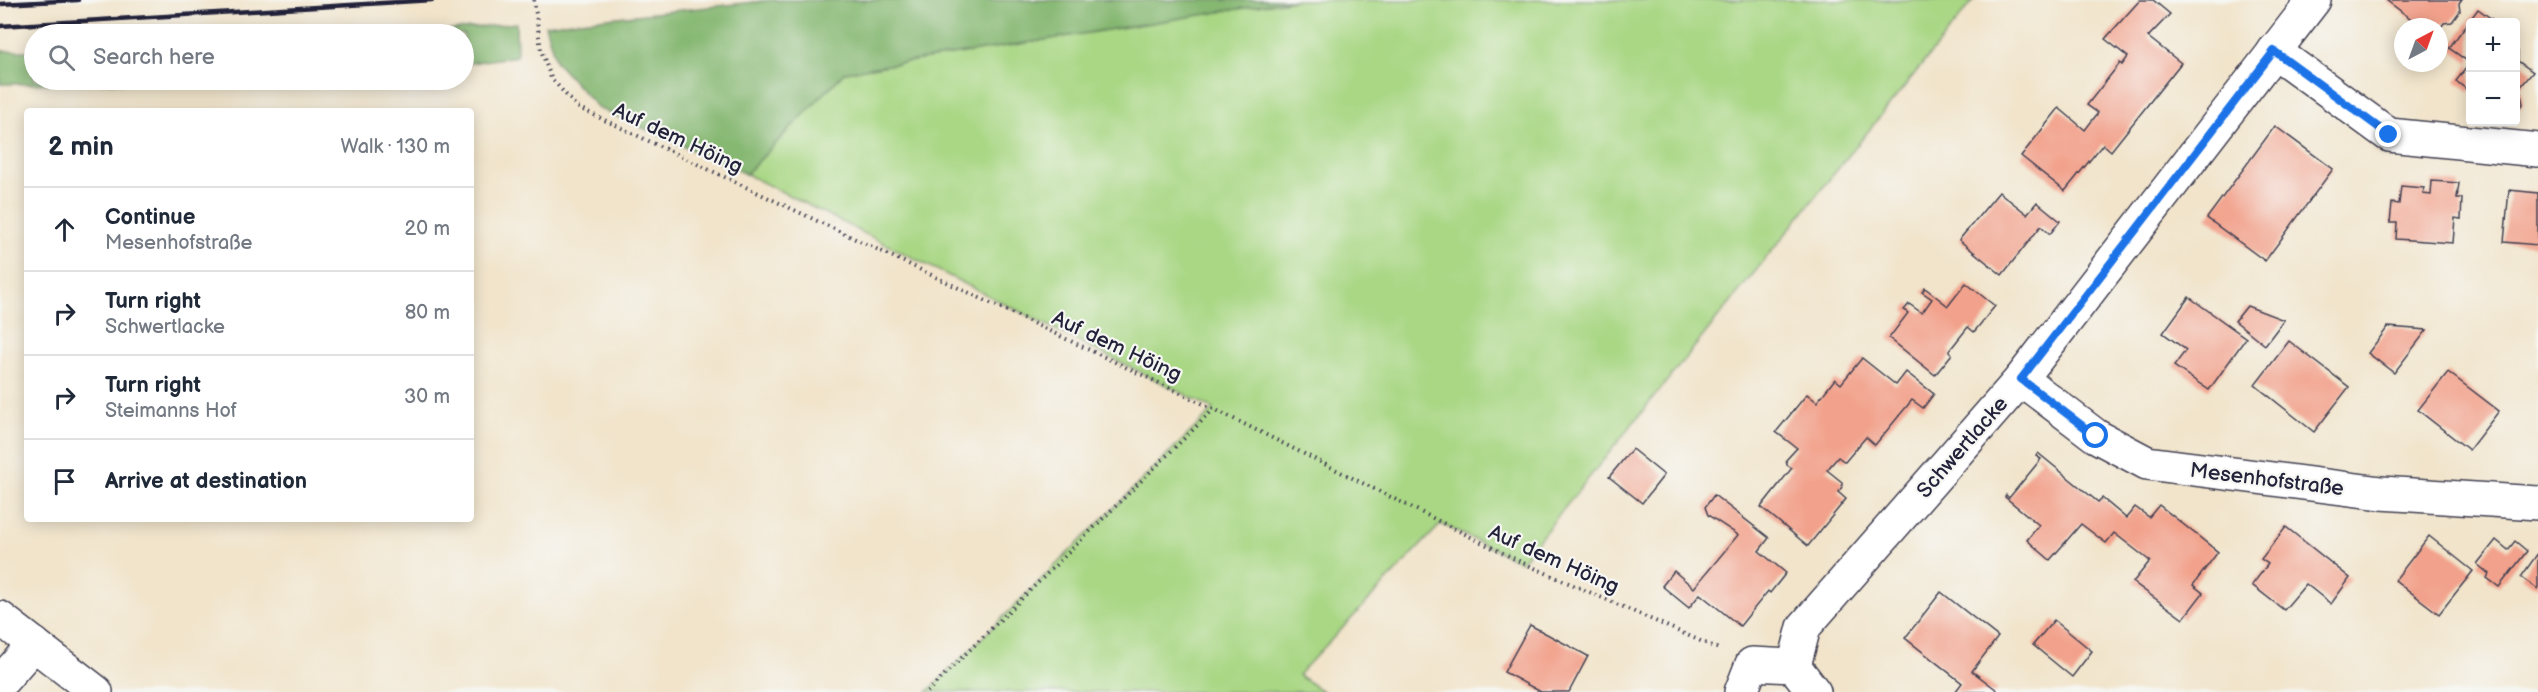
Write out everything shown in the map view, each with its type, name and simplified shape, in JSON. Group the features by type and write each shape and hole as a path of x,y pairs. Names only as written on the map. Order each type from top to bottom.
{"street":[{"name":"Schwertlacke","path":"1794,666 1804,627 2021,379 2314,0"},
{"path":"2274,51 2389,135 2538,150"},
{"name":"Mesenhofstraße","path":"2021,379 2096,436 2147,463 2380,494 2538,503"},
{"path":"0,618 96,692"},
{"path":"0,683 34,644"},
{"path":"1746,678 1794,666 1814,692"}],"path":[{"name":"Auf dem Höing","path":"534,0 541,50 551,78 577,106 1214,409 1521,562 1746,678"},
{"path":"927,692 1214,409"}],"green space":[{"path":"772,0 1294,0 845,72 746,174 598,108 556,62 545,25"},
{"path":"1294,0 1974,0 1521,562 1441,524 1298,675 1324,692 927,692 1214,409 746,174 845,72"},
{"path":"516,23 517,56 474,62 474,28"},
{"path":"0,51 24,51 24,84 0,84"}],"building":[{"path":"2140,0 2153,0 2170,14 2148,37 2181,63 2111,151 2103,144 2065,191 2021,156 2059,108 2085,130 2098,113 2087,105 2120,63 2122,65 2128,57 2105,39"},
{"path":"2386,0 2462,0 2459,4 2460,11 2452,22 2448,22 2448,18 2410,18"},
{"path":"2478,9 2490,18 2471,18"},
{"path":"2466,25 2466,60 2449,48"},
{"path":"2520,62 2533,72 2520,88"},
{"path":"2466,68 2466,89 2456,81"},
{"path":"2520,92 2522,93 2523,104 2520,108"},
{"path":"2275,126 2333,169 2265,261 2207,218"},
{"path":"2432,181 2459,183 2457,198 2462,198 2461,219 2455,218 2453,243 2396,239 2397,223 2390,223 2392,203 2399,204 2401,186 2424,188 2423,194 2431,195"},
{"path":"2509,190 2538,193 2538,245 2504,242"},
{"path":"1999,192 2027,214 2037,202 2060,221 2050,234 2041,226 2002,275 1959,240"},
{"path":"1966,283 1995,306 1974,332 1968,327 1949,351 1952,354 1935,375 1889,338 1908,313 1904,310 1909,304 1922,313 1932,299 1922,292 1925,288 1948,306"},
{"path":"2189,297 2246,338 2209,390 2174,366 2186,350 2163,333"},
{"path":"2247,306 2284,320 2265,345 2235,321"},
{"path":"2388,327 2427,330 2394,373 2368,353"},
{"path":"2289,341 2349,387 2314,432 2255,385"},
{"path":"1862,358 1896,385 1906,372 1934,394 1923,408 1912,400 1875,445 1866,437 1845,462 1838,457 1827,470 1842,482 1842,487 1838,492 1846,499 1808,546 1761,507 1792,468 1787,465 1786,460 1797,448 1776,432 1807,394 1817,402 1835,379 1841,384"},
{"path":"2448,372 2499,411 2469,450 2418,410"},
{"path":"1632,449 1664,475 1642,503 1609,477"},
{"path":"2038,453 2098,502 2102,498 2126,518 2135,507 2149,517 2159,505 2218,552 2193,585 2203,593 2183,619 2133,582 2150,561 2114,533 2106,543 2081,524 2050,560 2027,540 2039,525 2005,497 2006,495 2009,498 2041,459 2036,456"},
{"path":"1714,495 1769,538 1759,551 1786,573 1740,626 1700,594 1689,608 1662,586 1674,571 1694,588 1738,535 1708,515 1705,507"},
{"path":"2286,527 2350,578 2331,604 2306,584 2284,610 2252,585 2268,564 2261,559"},
{"path":"2429,536 2473,571 2439,614 2395,580"},
{"path":"2496,540 2508,550 2515,541 2527,551 2499,587 2487,578 2489,574 2477,564"},
{"path":"2538,553 2538,589 2521,577"},
{"path":"1941,592 1998,637 1972,671 1997,690 1995,692 1955,692 1962,683 1905,638"},
{"path":"2054,620 2092,651 2072,677 2033,645"},
{"path":"1530,625 1588,656 1569,692 1541,692 1504,672"}],"railway":[{"path":"0,4 78,0"},
{"path":"33,24 432,0"},
{"path":"0,26 24,25"}],"route":[{"path":"2096,436 2021,379 2274,51 2389,135"}]}
